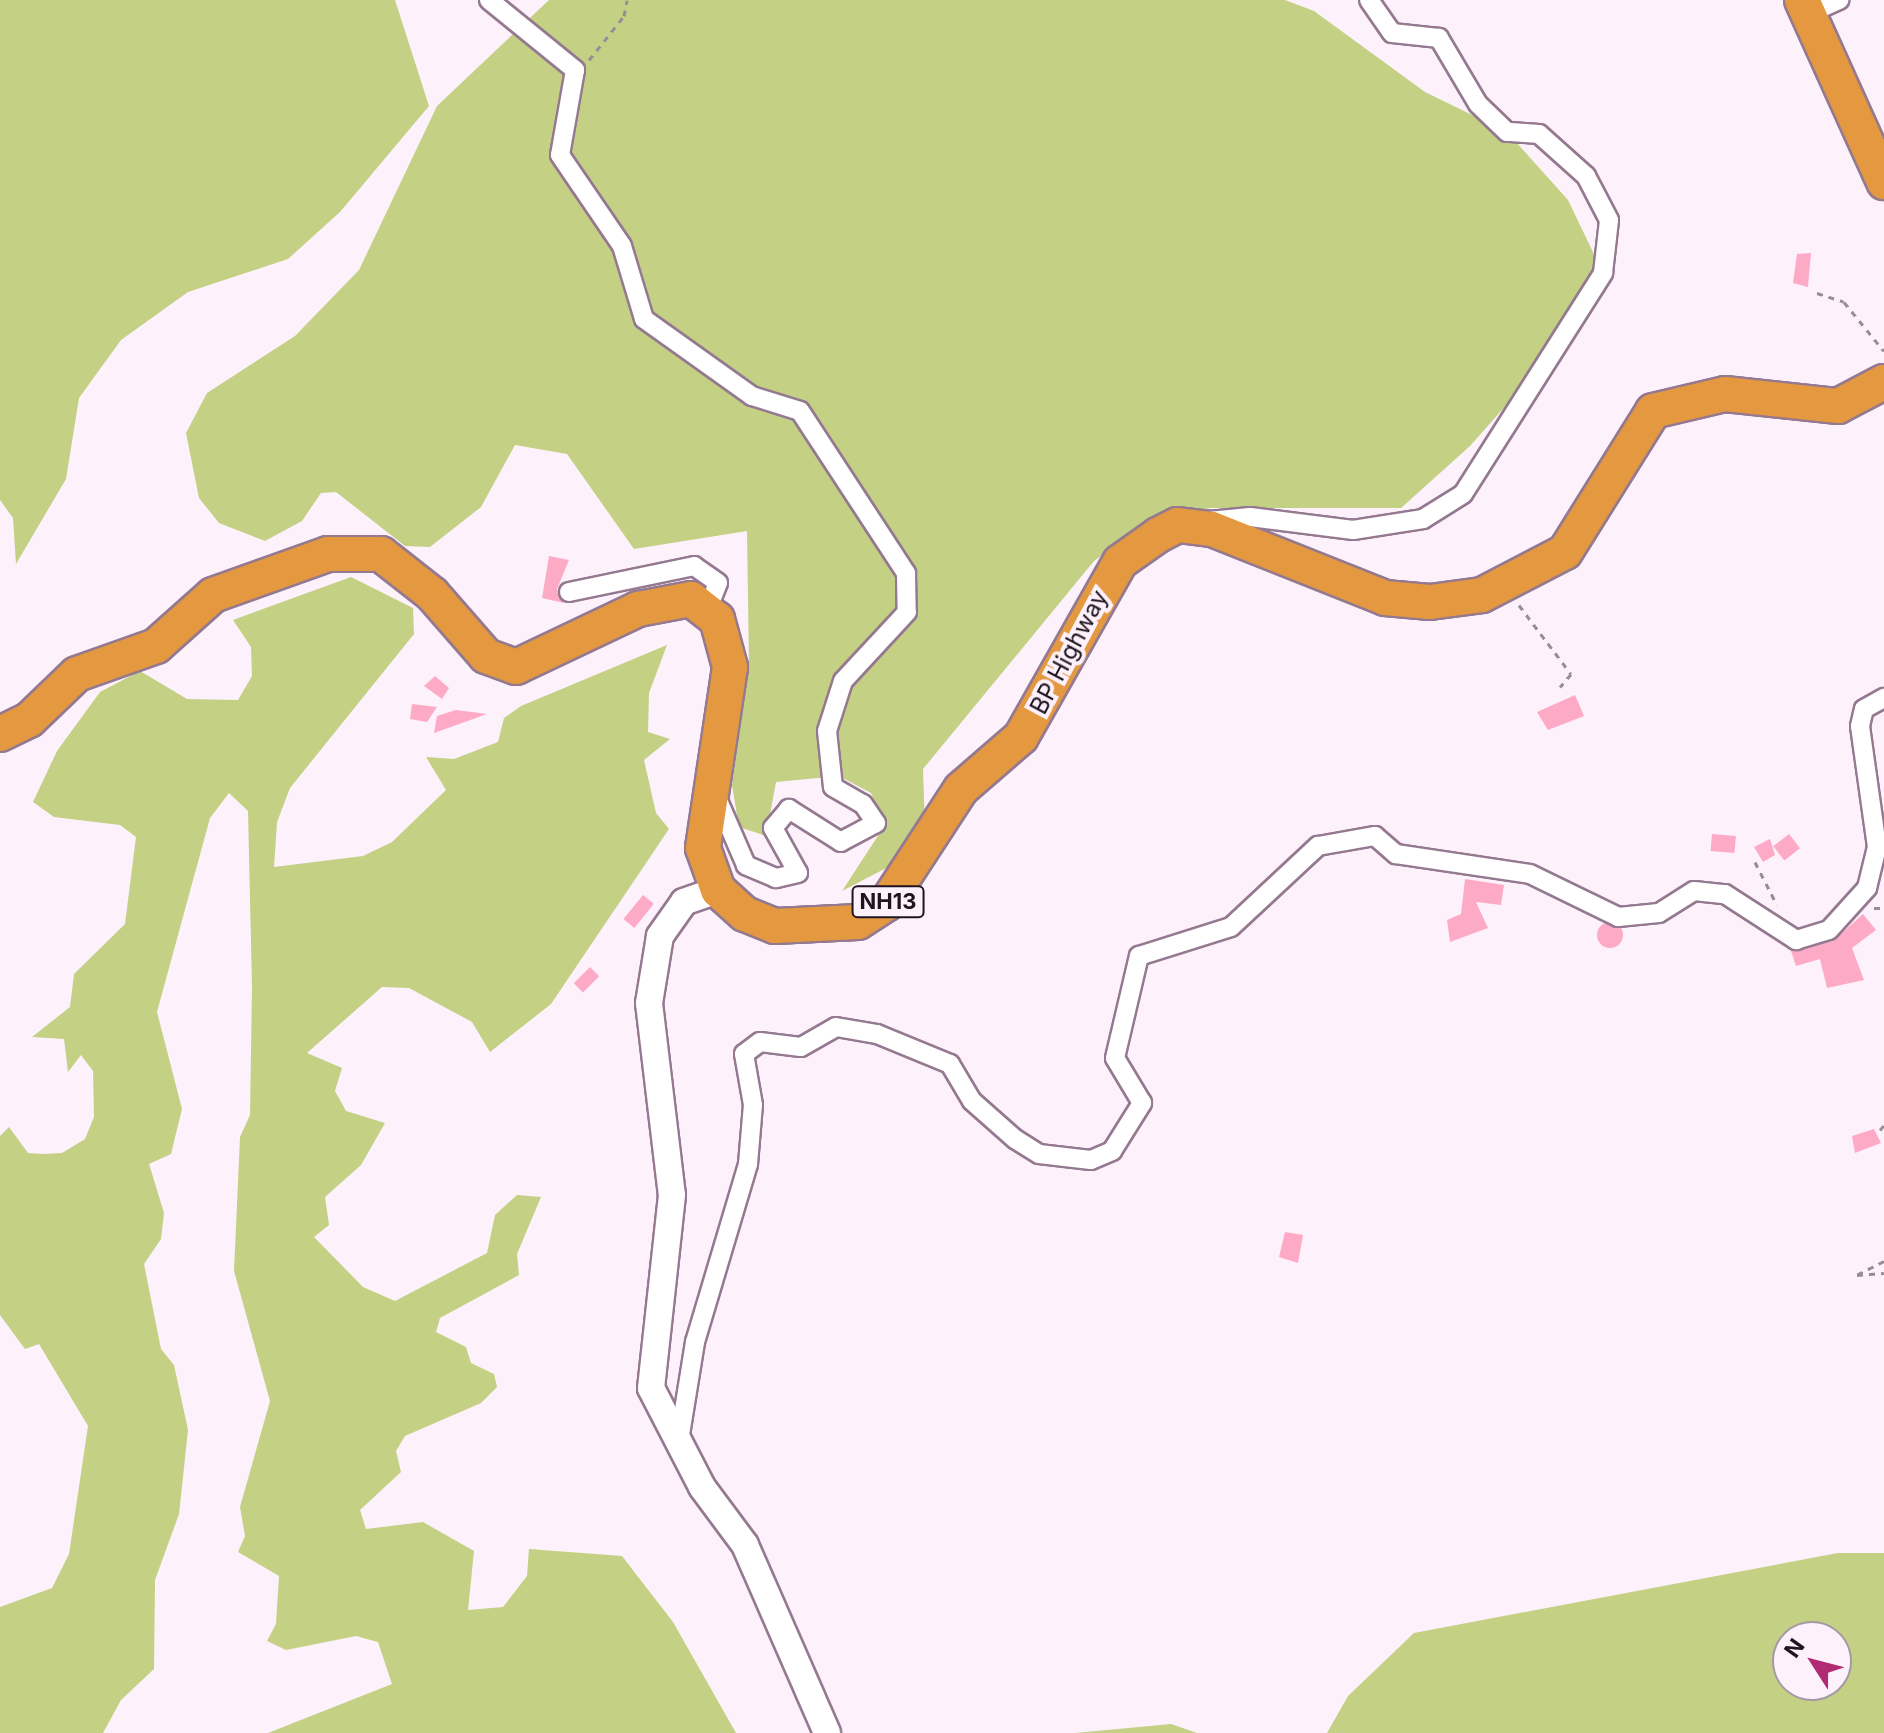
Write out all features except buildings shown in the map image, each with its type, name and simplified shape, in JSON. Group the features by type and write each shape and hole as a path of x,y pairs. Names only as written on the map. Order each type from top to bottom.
{"highway":[{"path":"1818,4 1884,182"},
{"path":"1178,525 1212,529 1385,598 1430,602 1506,585 1565,552 1584,531 1627,445 1653,411 1725,394 1838,406 1884,382"},
{"name":"BP Highway","path":"718,890 745,914 775,926 858,922 886,904 946,807 1040,711 1120,562 1178,525"},
{"path":"0,734 29,720 77,674 156,646 213,595 354,549 395,563 432,594 466,639 516,667 657,602 680,597 708,608 724,633 730,667 703,848 718,890"}],"street":[{"path":"489,0 575,70 560,155 588,206 622,246 644,319 752,396 800,411 906,573 907,612 843,681 827,731 833,787 863,804 876,823 870,829 841,842 789,809 773,828 798,873 776,878 746,865 724,827 714,775"},
{"path":"1178,525 1250,517 1353,530 1423,519 1463,494 1603,273 1609,220 1586,176 1539,134 1507,132 1478,104 1439,38 1392,33 1369,0"},
{"path":"569,592 694,566 718,583 708,608"},
{"path":"679,1441 695,1342 748,1164 753,1105 744,1054 760,1042 801,1047 836,1027 877,1034 950,1064 972,1101 1015,1139 1039,1154 1091,1160 1112,1151 1142,1103 1115,1058 1139,956 1231,927 1318,846 1375,836 1396,854 1530,874 1618,917 1659,913 1694,891 1725,894 1796,940 1829,930 1867,888 1877,847 1860,726 1864,709 1884,698"},
{"path":"718,890 684,902 660,936 649,1003 672,1195 651,1388 679,1441 745,1545 827,1733"}],"path":[{"path":"575,70 624,16 627,0"},
{"path":"1817,293 1844,302 1884,351"},
{"path":"1506,585 1571,674 1560,687"},
{"path":"1755,862 1796,940"},
{"path":"1880,1130 1884,1125"},
{"path":"1884,1261 1857,1275 1884,1273"}],"green space":[{"path":"0,0 395,0 429,106 340,212 288,259 188,292 121,340 79,398 66,479 16,564 13,518 0,500"},
{"path":"549,0 1285,0 1314,11 1425,92 1507,132 1568,200 1603,273 1562,342 1470,446 1401,508 1210,508 1147,522 1094,561 923,769 925,828 894,864 842,891 885,825 871,793 839,776 776,782 766,836 739,827 732,785 749,665 747,531 634,549 567,454 515,445 481,507 430,547 405,546 336,492 321,493 302,521 265,541 219,523 199,498 186,433 207,393 295,336 359,270 437,106"},
{"path":"351,577 413,608 414,634 290,788 277,822 274,867 363,856 392,842 446,790 426,757 454,759 498,742 504,718 521,706 667,645 649,693 648,732 670,739 644,760 656,813 669,829 551,1004 490,1052 472,1022 409,988 382,987 307,1053 342,1068 335,1091 346,1111 385,1123 361,1165 325,1197 329,1225 314,1237 363,1287 395,1301 487,1253 495,1215 517,1195 541,1197 517,1254 519,1275 440,1318 436,1332 466,1347 471,1363 494,1374 497,1387 481,1403 405,1436 396,1451 401,1472 360,1510 366,1529 423,1522 474,1551 468,1610 503,1607 527,1576 529,1549 622,1556 673,1622 736,1733 268,1733 392,1684 378,1642 356,1636 286,1650 267,1641 276,1624 279,1576 238,1552 245,1536 240,1507 270,1401 234,1271 240,1137 250,1115 252,987 248,811 229,793 210,818 157,1012 182,1109 171,1154 149,1164 164,1213 161,1239 144,1264 161,1349 174,1365 188,1430 179,1514 155,1580 154,1669 121,1700 103,1733 0,1733 0,1607 52,1588 69,1554 88,1426 39,1344 25,1349 0,1315 0,1136 9,1127 28,1153 43,1154 62,1153 85,1139 94,1117 93,1071 81,1055 68,1072 64,1039 32,1037 70,1007 74,974 125,924 136,837 120,825 54,817 33,802 57,751 100,692 140,671 187,699 238,700 252,676 251,647 233,620"},
{"path":"1838,1553 1884,1553 1884,1733 1327,1733 1348,1696 1414,1633"},
{"path":"1171,1724 1197,1733 1075,1733"}]}
